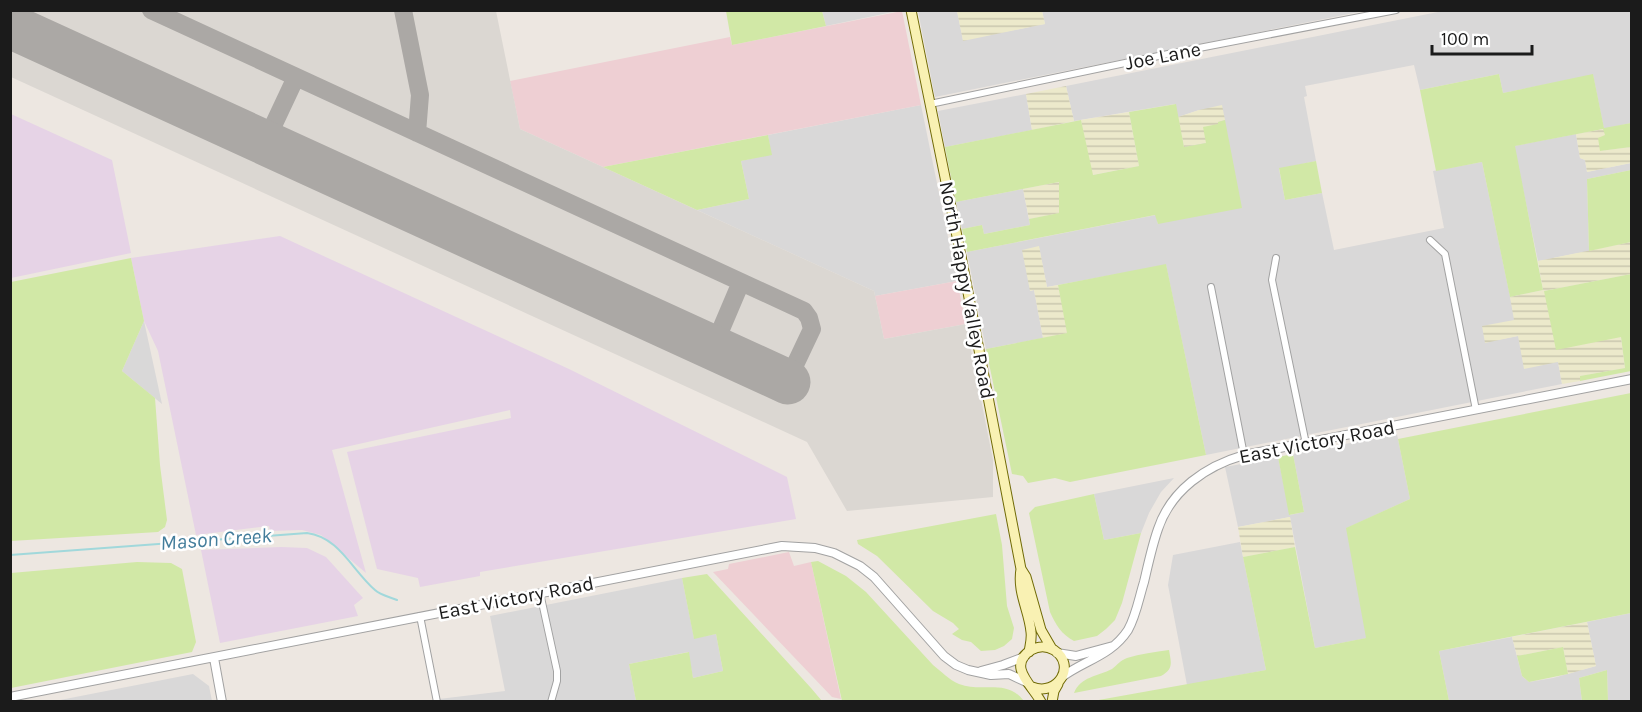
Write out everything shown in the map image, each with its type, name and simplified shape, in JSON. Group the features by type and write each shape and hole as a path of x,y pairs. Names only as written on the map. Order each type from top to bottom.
{"main road":[{"name":"North Happy Valley Road","path":"911,10 1022,569 1041,630 1055,651"},
{"name":"North Happy Valley Road","path":"1022,569 1021,589 1032,639 1027,654"},
{"path":"1041,702 1023,677 1021,670 1027,654 1042,647 1055,651 1064,663 1052,702"},
{"path":"1029,685 1045,690 1060,680"}],"street":[{"name":"Joe Lane","path":"930,104 1168,54 1396,10"},
{"path":"1430,240 1445,254 1476,410"},
{"path":"1276,258 1272,280 1306,444"},
{"path":"1211,287 1244,455"},
{"name":"East Victory Road","path":"1060,680 1079,666 1108,652 1129,629 1136,612 1158,528 1174,499 1199,475 1228,460 1244,455 1632,379"},
{"name":"East Victory Road","path":"10,697 782,546 815,548 851,561 874,577 944,656 956,665 991,675 1009,675 1029,685"},
{"path":"540,593 557,681 550,702"},
{"path":"420,616 437,702"},
{"path":"1055,651 1076,657 1113,646"},
{"path":"979,671 1003,665 1027,654"},
{"path":"214,658 222,702"}],"shaded area":[{"path":"11,10 496,11 520,129 874,291 884,339 966,324 993,460 993,497 847,511 807,442 11,77"},
{"path":"902,10 826,26 822,11"},
{"path":"1124,10 1125,12 1133,10 1364,11 935,97 918,11 957,11 963,40 1045,24 1042,11"},
{"path":"902,11 921,105 603,167 520,129 510,81 730,37 732,45"},
{"path":"957,11 1042,11 1045,24 963,41"},
{"path":"1443,11 1631,11 1631,123 1604,129 1593,75 1503,93 1499,74 1420,90 1414,65 1305,86 1307,96 1304,97 1316,161 1279,169 1285,200 1322,193 1334,250 1444,228 1433,171 1482,162 1515,320 1486,342 1518,336 1558,362 1562,384 1206,455 1166,265 1047,287 1039,247 1030,291 1034,290 1043,338 986,349 967,252 1156,215 1158,224 1199,110 1178,117 1175,104 1074,121 1066,86"},
{"path":"1066,86 1074,121 1032,130 1026,94"},
{"path":"1026,94 1032,130 945,147 938,111"},
{"path":"921,105 957,281 875,296 874,291 697,210 749,199 741,161 771,154 768,135"},
{"path":"1222,105 1225,120 1218,122 1206,143 1184,147 1178,117"},
{"path":"1129,112 1139,166 1092,175 1081,120"},
{"path":"11,114 112,160 131,253 11,278"},
{"path":"1604,129 1605,135 1600,151 1631,147 1631,163 1587,172 1585,160 1580,158 1576,134"},
{"path":"1576,134 1580,158 1585,160 1587,172 1631,163 1631,170 1587,179 1589,251 1538,261 1514,146"},
{"path":"1059,182 1060,213 1029,219 1023,189"},
{"path":"1023,189 1030,225 984,234 982,225 962,229 956,202"},
{"path":"280,236 569,369 787,477 796,519 480,572 480,576 420,587 418,578 377,569 347,452 511,418 510,410 332,450 366,573 321,535 302,530 270,531 269,526 196,535 158,351 144,321 131,258"},
{"path":"1631,242 1631,274 1544,291 1621,337 1625,368 1580,376 1580,381 1562,384 1558,362 1524,369 1518,336 1485,343 1482,326 1514,320 1510,297 1543,290 1538,261"},
{"path":"1039,246 1047,287 1058,285 1068,333 1043,338 1034,290 1030,291 1022,250"},
{"path":"957,281 966,324 884,339 875,296"},
{"path":"144,321 162,404 122,371"},
{"path":"1397,434 1410,499 1347,528 1367,638 1315,648 1290,517 1238,527 1225,467 1278,457 1290,515 1304,512 1293,454"},
{"path":"1174,478 1161,492 1141,533 1104,540 1094,494"},
{"path":"1290,517 1295,547 1243,557 1238,527"},
{"path":"1240,542 1266,670 1187,685 1168,585 1173,555"},
{"path":"307,548 326,557 363,598 354,605 358,616 220,643 201,550"},
{"path":"789,552 794,566 811,562 841,699 832,697 713,572 728,569 729,564"},
{"path":"682,578 694,638 716,634 723,671 693,678 688,652 629,664 636,701 439,702 439,699 505,691 490,616"},
{"path":"1631,613 1631,701 1608,701 1607,670 1579,678 1582,701 1449,701 1439,651 1512,637 1522,676 1529,682 1553,678 1596,666 1587,622"},
{"path":"1587,622 1596,666 1568,674 1563,647 1517,656 1512,637"},
{"path":"193,674 209,686 212,701 55,701"}],"green space":[{"path":"726,11 822,11 826,26 732,45"},
{"path":"1499,74 1503,93 1593,74 1604,128 1631,123 1631,147 1600,151 1598,138 1605,135 1603,129 1515,146 1543,290 1510,297 1482,162 1436,171 1420,90"},
{"path":"1176,104 1184,147 1206,143 1203,127 1225,120 1242,208 1158,224 1155,215 967,252 962,229 982,225 984,234 1030,225 1029,219 1059,213 1059,182 956,202 945,147 1081,120 1093,175 1139,166 1129,112"},
{"path":"768,135 772,155 741,161 749,199 697,210 603,167"},
{"path":"1316,161 1322,193 1285,200 1279,168"},
{"path":"1631,170 1631,242 1589,251 1587,179"},
{"path":"131,258 144,321 122,371 155,398 167,520 165,527 158,532 11,541 11,282"},
{"path":"1166,264 1206,455 1070,482 1055,478 1028,483 1023,476 1012,474 986,349 1067,333 1058,285"},
{"path":"1631,274 1631,371 1580,381 1580,376 1625,368 1621,337 1556,350 1544,291"},
{"path":"1631,393 1631,613 1439,651 1449,701 1093,701 1266,670 1243,557 1295,547 1315,648 1366,638 1346,528 1410,499 1398,439"},
{"path":"1293,454 1304,512 1289,515 1278,457"},
{"path":"1094,494 1104,540 1141,533 1122,603 1115,620 1097,636 1074,641 1059,629 1050,612 1029,513 1035,507"},
{"path":"996,514 1002,545 1007,606 1014,628 1012,639 995,650 981,651 971,642 952,634 959,629 933,611 877,556 858,544 857,540"},
{"path":"818,561 846,576 866,592 933,665 952,680 968,686 1010,690 1024,701 842,701 811,562"},
{"path":"137,562 171,563 182,569 196,642 192,652 11,688 11,573"},
{"path":"707,574 822,701 636,701 629,664 689,652 693,678 723,671 716,634 694,639 682,578"},
{"path":"1563,647 1568,674 1529,682 1522,676 1517,656"},
{"path":"1169,650 1170,668 1161,676 1074,693 1080,683 1112,669 1125,659"},
{"path":"1607,670 1608,701 1582,701 1579,678"}],"waterway":[{"name":"Mason Creek","path":"10,555 307,533 328,541 375,590 397,600"}],"taxiway":[{"path":"151,10 804,311 812,329 794,367 780,379"},
{"path":"403,10 420,95 417,133"},
{"path":"265,143 296,77"},
{"path":"713,348 741,282"}],"runway":[{"path":"10,26 788,382"}]}
